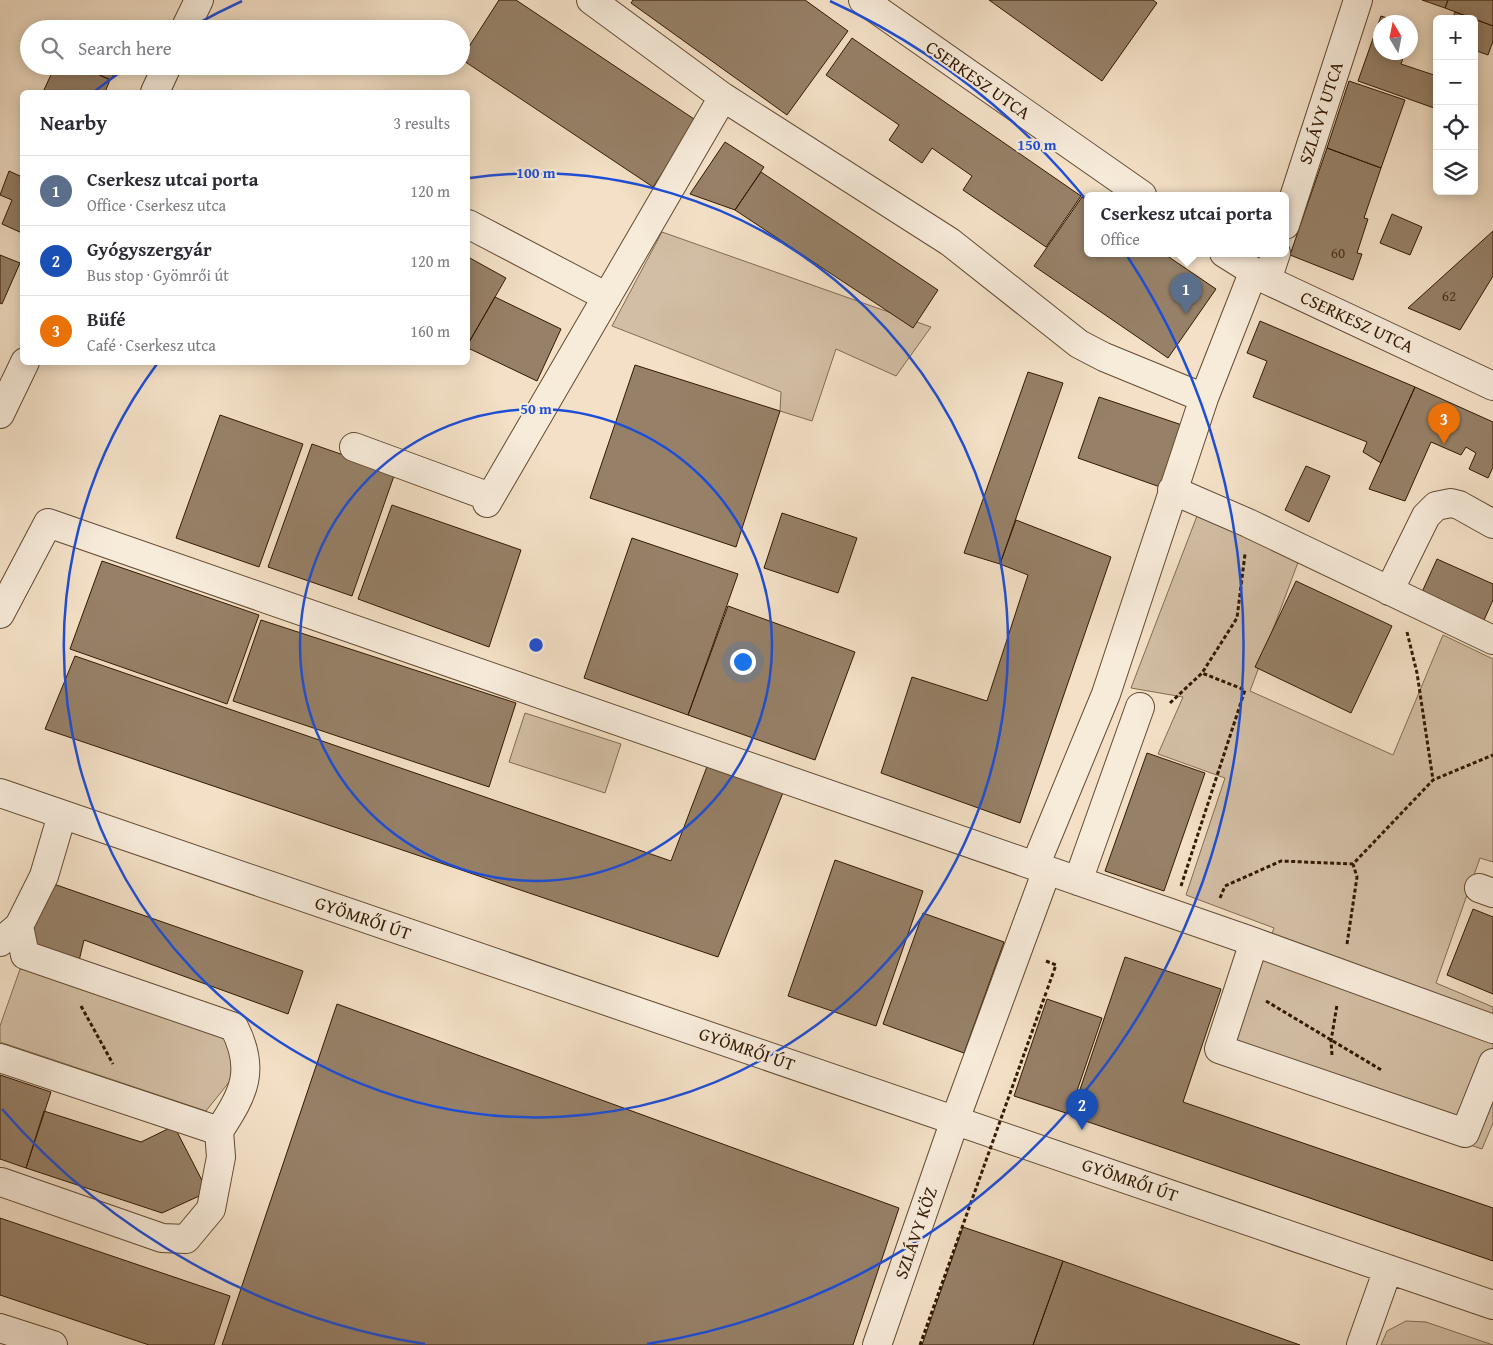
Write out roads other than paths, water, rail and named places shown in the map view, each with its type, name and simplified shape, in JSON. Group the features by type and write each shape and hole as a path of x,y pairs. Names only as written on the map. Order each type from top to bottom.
{"street":[{"path":"189,20 199,0"},
{"path":"591,0 723,97 950,242 1079,344 1104,357 1204,398"},
{"name":"CSERKESZ UTCA","path":"862,0 1138,192"},
{"name":"SZLÁVY UTCA","path":"1289,213 1358,0"},
{"path":"156,90 163,75"},
{"path":"354,447 489,500 723,97"},
{"path":"470,225 607,297"},
{"name":"CSERKESZ UTCA","path":"1230,257 1260,277 1493,386"},
{"path":"1260,277 1273,257"},
{"name":"SZLÁVY KÖZ","path":"877,1345 1041,868 1106,694 1204,398 1260,277"},
{"path":"0,414 24,365"},
{"path":"1172,490 1248,523 1493,640"},
{"path":"1394,593 1426,516 1436,506 1451,503 1459,505 1493,524"},
{"path":"0,614 48,523 1172,913 1493,1029"},
{"path":"1078,881 1140,707"},
{"name":"GYÖMRŐI ÚT","path":"0,793 1493,1305"},
{"path":"1,1182 162,1238 186,1239 211,1209 221,1157 219,1131 242,1092 247,1070 244,1046 234,1027 25,955 9,934 44,876 62,814"},
{"path":"1254,942 1219,1049 1465,1133 1493,1064"},
{"path":"0,1058 219,1131"},
{"path":"1361,1345 1388,1269"},
{"path":"0,1328 53,1345"}],"place":[{"name":"Cserkesz utcai porta","path":"1186,314"},
{"name":"Büfé","path":"1444,444"},
{"name":"Gyógyszergyár","path":"1082,1130"}]}
